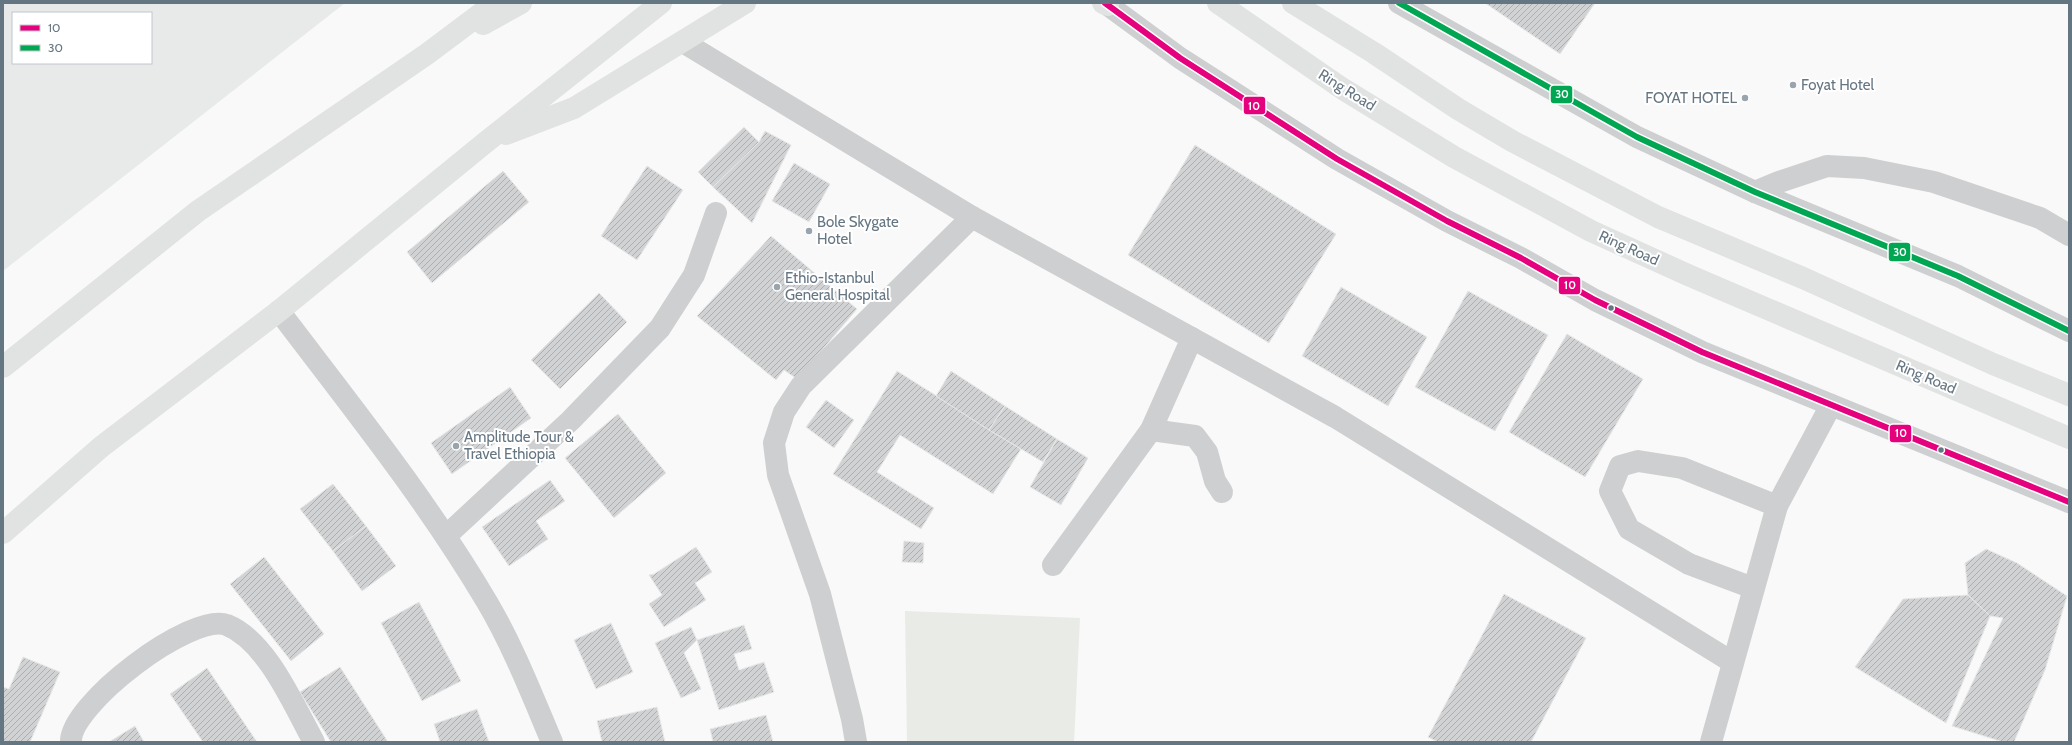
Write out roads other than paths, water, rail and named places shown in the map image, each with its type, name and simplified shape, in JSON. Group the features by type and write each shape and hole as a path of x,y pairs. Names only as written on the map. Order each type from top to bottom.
{"main road":[{"path":"3,367 198,211 427,54 495,3"},
{"path":"427,54 521,3"},
{"path":"3,533 102,447 279,311 486,142 661,3"},
{"path":"486,142 574,108 745,3"},
{"name":"Ring Road","path":"1218,3 1342,89 1454,157 1592,231 1695,278 2069,438"},
{"path":"1293,3 1374,53 1458,109 1512,141 1658,217 1803,278 1993,364 2069,395"}],"street":[{"path":"1105,4 1180,58 1311,142 1448,221 1521,258 1595,300 1702,352 2069,502"},
{"path":"1402,4 1637,137 1755,192 1958,276 2069,331"},
{"path":"683,42 972,217 1335,417 1732,662"},
{"path":"1755,192 1826,166 1864,168 1934,182 2040,218 2069,235"},
{"path":"446,536 571,420 660,328 694,275 716,213"},
{"path":"856,742 852,719 820,594 778,475 774,442 784,412 800,386 972,217"},
{"path":"279,311 383,447 446,536 488,603 523,674 552,742"},
{"path":"1053,565 1150,430 1192,338"},
{"path":"1711,741 1777,506 1831,405"},
{"path":"1150,430 1195,436 1207,452 1215,481 1222,492"},
{"path":"1753,588 1689,564 1629,529 1610,491 1620,466 1638,460 1682,468 1777,506"},
{"path":"71,742 70,734 82,713 111,683 168,640 202,626 225,624 244,634 273,667 314,742"}],"place":[{"name":"Foyat Hotel","path":"1793,85"},
{"name":"FOYAT HOTEL","path":"1745,98"},
{"name":"Bole Skygate Hotel","path":"809,231"},
{"name":"Ethio-Istanbul General Hospital","path":"777,287"},
{"name":"Amplitude Tour & Travel Ethiopia","path":"456,446"}]}
